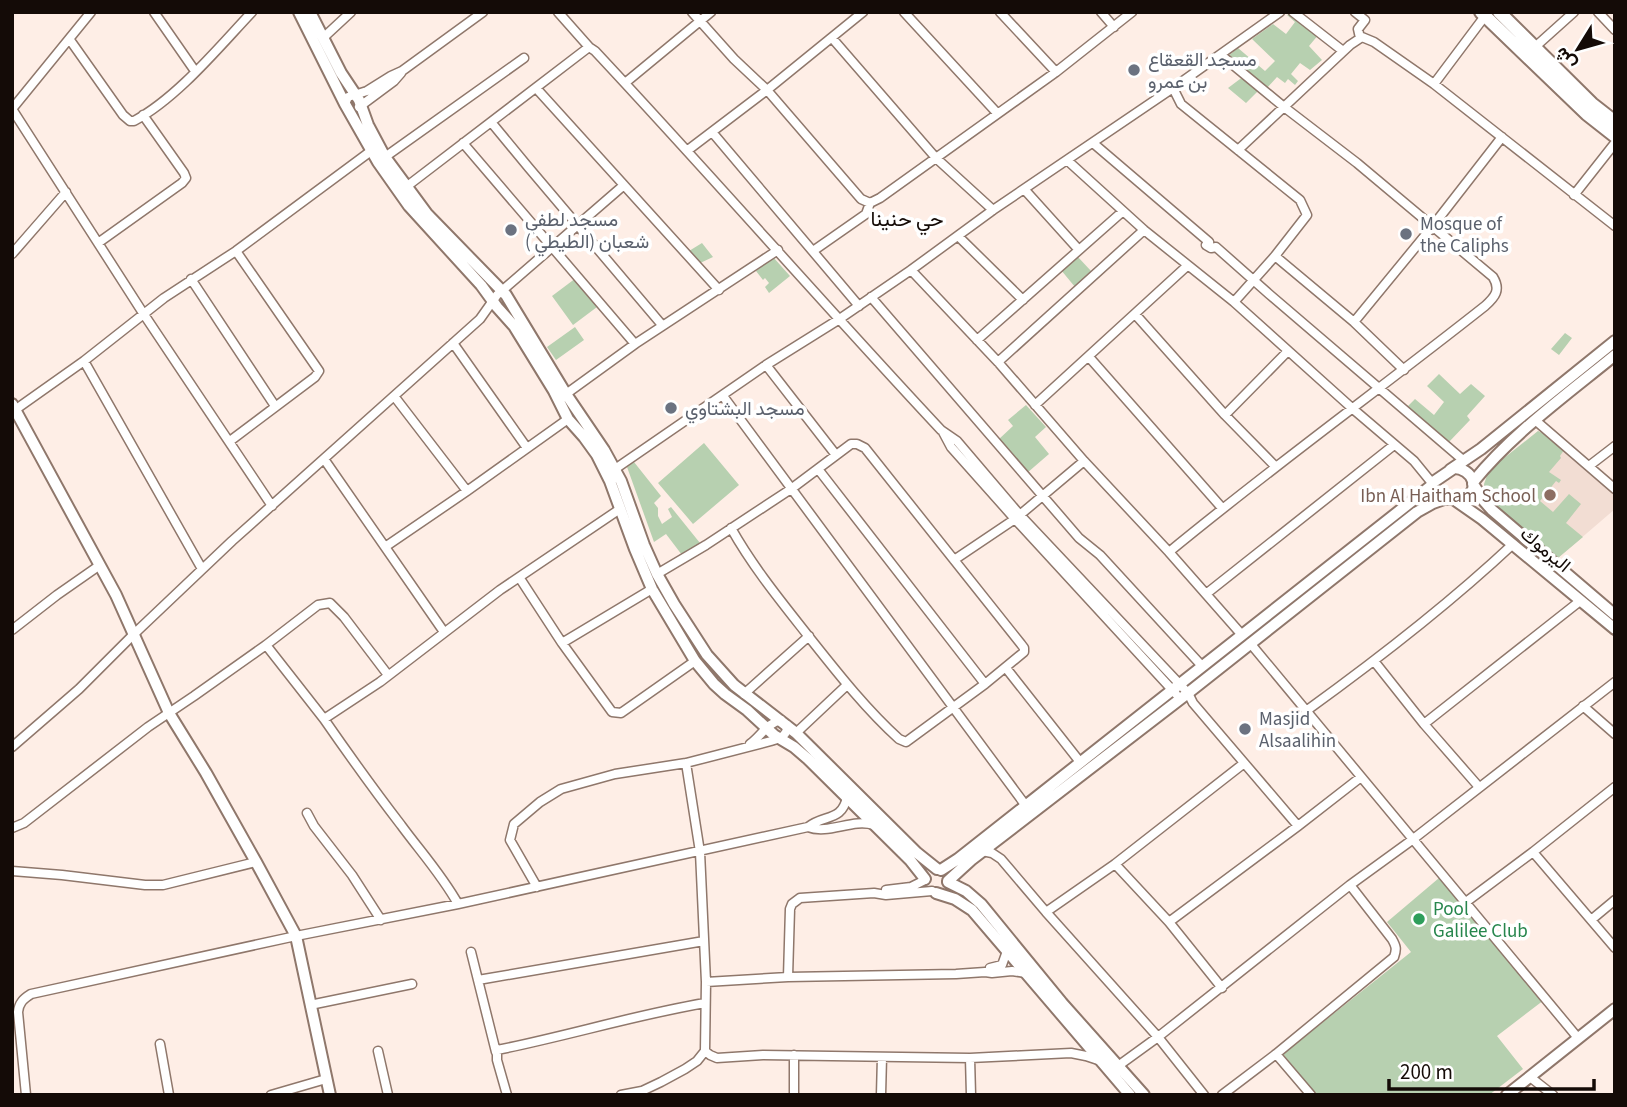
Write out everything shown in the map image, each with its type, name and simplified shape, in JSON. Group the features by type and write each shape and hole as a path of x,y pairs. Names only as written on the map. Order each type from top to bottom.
{"main road":[{"path":"1499,12 1592,104 1615,122"},
{"path":"1483,14 1587,114 1615,136"}],"street":[{"path":"91,12 12,109 143,313 272,506"},
{"path":"154,12 195,72"},
{"path":"70,40 126,118 134,121 195,72 252,12"},
{"path":"299,12 371,151 409,206 485,289 514,326 602,463 652,589 695,661 715,684 766,728 802,753 910,860 925,880 925,885 972,910 1130,1095"},
{"path":"310,12 341,73 356,94 385,157 438,226 505,296 566,394 572,416 604,450 615,469 657,574 707,655 724,676 744,694 788,726 917,853 945,873 948,882 966,891 981,904 1062,1003 1144,1095"},
{"path":"323,38 351,12"},
{"path":"346,105 348,97 367,91 402,71 483,12"},
{"path":"558,12 688,150 838,320 941,430 957,442 1018,517 1183,694 1298,826"},
{"path":"565,12 593,44 592,49"},
{"path":"692,12 766,90 861,199 870,203"},
{"path":"625,83 711,12"},
{"path":"688,150 863,12"},
{"path":"904,12 997,113"},
{"path":"1000,12 1056,72"},
{"path":"1101,12 1114,27"},
{"path":"813,251 866,214 870,203 1056,72 1132,12"},
{"path":"615,469 766,365 871,298 993,210 1173,89 1280,12"},
{"path":"1293,12 1343,51"},
{"path":"1355,12 1364,20 1358,29 1360,38"},
{"path":"1535,47 1574,12"},
{"path":"1598,12 1615,30"},
{"path":"1434,83 1483,14"},
{"path":"832,38 936,158 993,210"},
{"path":"1238,150 1343,51 1356,40 1368,38 1434,83 1615,226"},
{"path":"406,187 592,49"},
{"path":"1169,552 1222,508 1485,306 1497,294 1498,289 1493,277 1222,55"},
{"path":"385,157 524,58"},
{"path":"346,105 354,109 361,106 394,81 402,71"},
{"path":"536,88 719,290"},
{"path":"1173,89 1181,104 1300,200 1306,211 1307,215 1275,256 1234,302"},
{"path":"98,243 186,178 143,115"},
{"path":"492,122 662,325"},
{"path":"712,132 859,306"},
{"path":"1354,322 1502,137"},
{"path":"463,143 635,344"},
{"path":"1093,143 1209,242 1206,245 1216,247 1463,460"},
{"path":"1574,195 1615,143"},
{"path":"330,1095 296,936 169,713 116,595 13,409 84,361 143,313 236,251 371,151"},
{"path":"1068,161 1122,212 1234,302 1422,470 1435,496 1461,499 1472,491 1472,477 1464,469 1435,475 1422,470"},
{"path":"12,747 79,689 202,569 496,305 553,247 624,185"},
{"path":"1024,189 1079,250"},
{"path":"12,254 66,192"},
{"path":"977,340 1122,212"},
{"path":"998,362 1144,230"},
{"path":"958,236 1023,300"},
{"path":"566,394 662,325 778,250"},
{"path":"230,441 319,371 236,251"},
{"path":"1275,256 1354,322 1404,370"},
{"path":"1035,405 1187,266"},
{"path":"911,270 998,362 1246,639 1578,1038"},
{"path":"191,279 275,406"},
{"path":"496,305 505,296"},
{"path":"871,298 1079,538 1100,555 1202,666"},
{"path":"1135,314 1225,415 1276,467"},
{"path":"788,977 790,914 792,904 796,900 805,896 874,893 886,895 944,890 979,848 1183,694 1446,472 1481,449 1615,341"},
{"path":"453,343 527,448"},
{"path":"1225,415 1288,351"},
{"path":"1473,483 1492,459 1535,420 1615,355"},
{"path":"1089,357 1222,508"},
{"path":"84,361 202,569"},
{"path":"766,365 836,455"},
{"path":"394,396 467,491"},
{"path":"723,396 1028,810"},
{"path":"385,547 572,416"},
{"path":"1535,420 1615,489"},
{"path":"657,574 791,489 853,443 865,448 1024,648 1024,652 906,742 892,734 847,685 746,554 731,528"},
{"path":"1206,594 1394,445"},
{"path":"1589,466 1615,446"},
{"path":"324,459 444,632"},
{"path":"954,560 1018,517 1084,461"},
{"path":"818,469 985,684"},
{"path":"1473,483 1492,510 1615,615"},
{"path":"1028,810 1080,762 1183,694 1202,666 1246,639 1417,512 1450,498"},
{"name":"اليرموك","path":"1450,498 1474,513 1615,629"},
{"path":"324,719 388,675 519,577 620,509"},
{"path":"1306,711 1374,662 1479,576 1513,544"},
{"path":"12,630 100,565"},
{"path":"519,577 562,643 610,710 615,713 621,713 695,661"},
{"path":"562,643 652,589"},
{"path":"1424,724 1580,601"},
{"path":"12,828 23,823 148,727 266,645 318,605 330,603 344,617 388,675"},
{"path":"744,694 808,636"},
{"path":"266,645 324,719 458,904"},
{"path":"1374,662 1479,787"},
{"path":"1006,668 1080,762"},
{"path":"1118,1066 1615,682"},
{"path":"537,887 510,840 514,824 561,789 615,774 685,763 779,738 786,733 788,726 847,685"},
{"path":"1583,706 1615,734"},
{"path":"747,746 772,722 788,726"},
{"path":"621,1095 642,1091 661,1082 685,1069 705,1051 706,982 700,852 685,763"},
{"path":"1046,912 1115,864 1243,764"},
{"path":"1169,922 1361,777"},
{"path":"1466,901 1615,787"},
{"path":"26,1095 18,1012 23,999 30,994 808,827 836,815 844,807 847,797"},
{"path":"307,813 352,874 381,920"},
{"path":"808,827 816,830 862,822 875,826"},
{"path":"995,835 1001,859"},
{"path":"874,893 911,887 925,880 929,872 979,848 992,853 1001,859 1158,1037 1204,1095"},
{"path":"1533,852 1615,948"},
{"path":"12,871 163,885 256,862"},
{"path":"1115,864 1169,922 1222,988"},
{"path":"1222,1095 1394,957 1396,946 1392,939 1350,886"},
{"path":"1591,920 1615,900"},
{"path":"478,980 704,941"},
{"path":"985,972 1002,965 1007,951"},
{"path":"471,952 507,1095"},
{"path":"706,982 788,977 1012,971 1026,973"},
{"path":"310,1005 412,984"},
{"path":"496,1052 705,1003"},
{"path":"1507,1095 1615,1009"},
{"path":"1071,1054 1082,1038"},
{"path":"160,1044 169,1095"},
{"path":"378,1051 388,1095"},
{"path":"705,1051 717,1058 794,1055 970,1058 1071,1054 1101,1061"},
{"path":"1276,1054 1311,1095"},
{"path":"794,1055 794,1095"},
{"path":"881,1095 882,1056"},
{"path":"970,1058 971,1095"},
{"path":"1530,1077 1553,1095"},
{"path":"271,1095 326,1079"}],"shaded area":[{"name":"Ibn Al Haitham School","path":"1538,431 1615,494 1615,509 1558,558 1489,501 1485,493 1486,477"}],"green space":[{"path":"1291,12 1319,34 1309,46 1322,60 1310,70 1300,63 1291,74 1298,81 1295,85 1288,79 1285,83 1277,77 1266,89 1227,57 1238,48 1265,71 1275,61 1252,39 1273,24 1286,34 1295,22 1287,15"},
{"path":"1244,76 1259,90 1246,103 1228,88"},
{"path":"702,243 713,257 698,264 689,251"},
{"path":"1077,256 1092,272 1075,287 1061,270"},
{"path":"773,257 790,276 769,293 765,287 769,283 756,271"},
{"path":"576,278 597,307 573,325 552,296"},
{"path":"575,327 584,340 556,360 547,347"},
{"path":"1565,333 1572,338 1559,355 1551,349"},
{"path":"1439,374 1460,394 1471,384 1485,396 1467,416 1470,420 1448,443 1406,408 1415,399 1434,415 1444,402 1427,386"},
{"path":"1026,405 1046,427 1035,437 1049,454 1027,473 998,440 1013,426 1008,420"},
{"name":"Ibn Al Haitham School","path":"1538,431 1564,450 1549,472 1561,480 1559,483 1556,481 1540,501 1553,512 1569,494 1581,504 1566,523 1583,537 1558,558 1489,501 1485,493 1484,484 1489,470"},
{"path":"704,443 739,485 693,524 658,483"},
{"path":"634,462 661,496 654,503 662,524 672,517 668,509 671,507 700,543 682,555 666,534 654,542 627,467"},
{"path":"1439,878 1544,1000 1497,1036 1523,1069 1489,1095 1316,1095 1283,1054 1411,952 1387,922"}],"place":[{"name":"مسجد القعقاع بن عمرو","path":"1134,70"},
{"name":"مسجد لطفي شعبان (الطيطي )","path":"511,230"},
{"name":"Mosque of the Caliphs","path":"1406,234"},
{"name":"مسجد البشتاوي","path":"671,408"},
{"name":"Ibn Al Haitham School","path":"1550,495"},
{"name":"Masjid Alsaalihin","path":"1245,729"},
{"name":"Pool Galilee Club","path":"1419,919"}],"district":[{"name":"حي حنينا","path":"907,219"}]}
